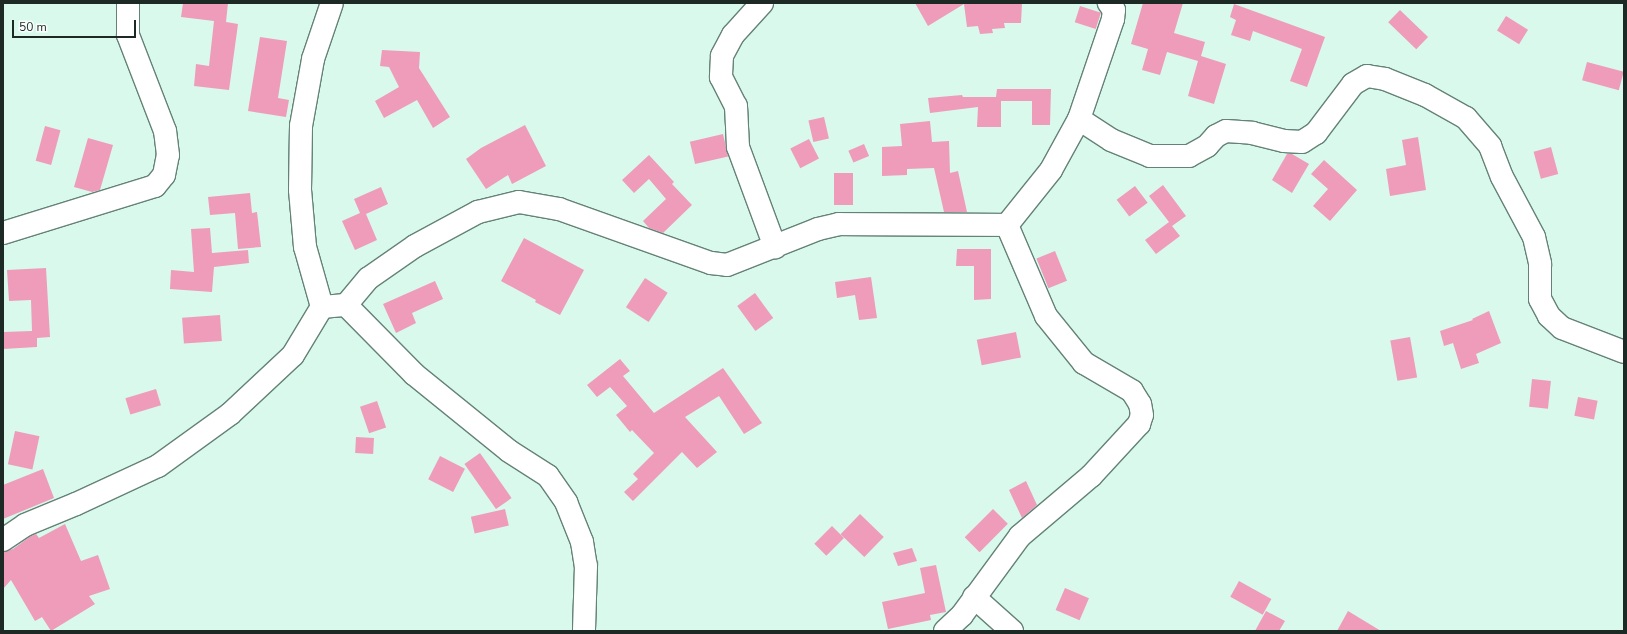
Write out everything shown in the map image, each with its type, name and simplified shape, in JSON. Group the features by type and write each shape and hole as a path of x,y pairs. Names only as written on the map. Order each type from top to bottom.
{"street":[{"path":"3,233 155,186 164,175 168,155 165,130 128,34 128,3"},
{"path":"3,540 25,525 76,504 158,466 230,414 293,355 322,307 305,247 300,190 301,126 313,59 332,3"},
{"path":"762,3 733,34 722,56 721,76 736,106 738,147 775,247"},
{"path":"1007,225 1051,170 1079,119 1112,19 1114,10 1109,3"},
{"path":"1079,119 1111,140 1150,156 1189,156 1207,146 1216,136 1226,131 1252,134 1284,141 1302,142 1316,133 1353,84 1367,76 1385,79 1425,95 1466,118 1490,146 1502,177 1534,237 1540,264 1540,299 1549,316 1562,328 1624,352"},
{"path":"322,307 346,305 369,278 414,246 478,212 519,202 559,209 710,263 728,265 818,229 839,224 1007,225"},
{"path":"945,631 962,615 1020,536 1091,476 1139,424 1142,415 1140,404 1132,391 1084,363 1046,316 1007,225"},
{"path":"346,305 414,374 509,451 548,476 566,502 582,542 586,566 584,631"},
{"path":"974,597 1012,631"}],"building":[{"path":"183,3 228,3 226,22 238,24 229,90 194,86 196,64 209,66 214,21 181,17"},
{"path":"915,3 1022,3 1021,23 1004,23 1005,28 992,29 993,33 980,34 978,26 967,27 964,4 928,26"},
{"path":"1143,3 1183,3 1174,33 1205,42 1201,56 1226,64 1214,104 1188,96 1198,61 1167,52 1160,75 1142,70 1148,49 1131,44"},
{"path":"1234,4 1325,37 1307,87 1290,81 1302,49 1253,31 1250,41 1231,35 1236,20 1230,17"},
{"path":"1080,6 1101,13 1096,29 1075,22"},
{"path":"1400,10 1428,37 1416,49 1388,22"},
{"path":"1506,16 1528,30 1519,44 1497,30"},
{"path":"260,37 287,41 278,98 289,100 286,117 248,111"},
{"path":"382,50 420,52 419,68 450,117 433,128 417,100 384,118 375,101 399,87 389,67 380,66"},
{"path":"1587,62 1624,72 1619,90 1582,80"},
{"path":"997,89 1051,89 1050,125 1032,125 1032,101 1001,101 1001,127 977,127 978,107 930,113 928,98 962,95 963,97 996,97"},
{"path":"824,117 829,138 813,142 808,121"},
{"path":"930,121 932,142 949,141 950,173 958,171 967,212 944,212 934,168 907,169 907,175 882,176 882,147 902,146 900,124"},
{"path":"525,125 546,166 512,184 508,175 486,189 466,159 481,148"},
{"path":"45,126 60,130 51,165 36,161"},
{"path":"723,134 728,156 695,164 690,142"},
{"path":"1418,137 1426,190 1390,196 1386,169 1406,165 1402,140"},
{"path":"88,138 113,145 100,190 92,192 74,187"},
{"path":"809,139 819,159 800,168 790,149"},
{"path":"864,144 869,156 853,163 848,151"},
{"path":"1551,147 1558,174 1541,179 1534,152"},
{"path":"1287,154 1292,154 1309,164 1292,193 1272,180"},
{"path":"649,155 674,182 672,184 692,205 663,233 649,228 643,221 666,199 649,179 634,193 622,180"},
{"path":"1324,160 1357,190 1330,221 1313,206 1328,189 1311,174"},
{"path":"834,173 853,173 853,205 834,205"},
{"path":"1163,185 1186,216 1172,226 1180,236 1156,254 1145,240 1169,222 1149,196"},
{"path":"1135,186 1148,203 1129,217 1117,200"},
{"path":"381,187 388,204 366,214 377,240 355,250 342,221 360,213 354,199"},
{"path":"250,193 252,213 257,212 261,247 238,249 235,213 210,215 208,197"},
{"path":"210,228 212,253 248,250 249,263 214,267 212,292 170,289 171,270 194,272 191,229"},
{"path":"524,238 584,270 560,315 535,302 536,300 501,281"},
{"path":"957,249 991,249 991,299 974,300 974,266 956,266"},
{"path":"1055,251 1067,281 1048,288 1036,258"},
{"path":"46,268 50,337 37,338 37,347 3,349 3,332 32,331 31,300 9,301 7,270"},
{"path":"871,277 877,318 859,320 855,295 837,298 835,282"},
{"path":"645,278 668,293 649,322 626,307"},
{"path":"435,281 443,299 412,313 416,323 396,333 383,304"},
{"path":"755,293 773,318 755,331 737,306"},
{"path":"1489,311 1501,343 1476,354 1479,363 1461,369 1453,343 1444,346 1440,331 1473,320 1472,319"},
{"path":"220,315 222,341 184,344 182,318"},
{"path":"1016,332 1021,358 982,365 977,340"},
{"path":"1410,337 1417,377 1397,381 1390,340"},
{"path":"620,359 630,371 623,376 654,413 723,368 762,423 744,434 719,396 685,417 717,452 697,468 682,452 633,501 624,492 638,479 633,474 654,453 632,430 630,432 616,415 627,406 610,387 597,397 587,385"},
{"path":"1532,379 1551,381 1548,409 1529,407"},
{"path":"156,389 161,405 130,415 125,398"},
{"path":"1578,397 1598,401 1594,419 1574,416"},
{"path":"377,401 386,427 369,433 360,407"},
{"path":"15,431 39,436 32,469 8,464"},
{"path":"356,437 374,438 373,454 355,453"},
{"path":"480,453 512,498 496,509 464,464"},
{"path":"440,456 465,469 453,492 428,479"},
{"path":"43,469 54,498 3,519 3,485"},
{"path":"1026,481 1037,505 1022,518 1009,490"},
{"path":"505,509 509,526 475,533 471,517"},
{"path":"993,509 1008,524 980,552 965,537"},
{"path":"860,514 884,537 864,557 841,534"},
{"path":"65,524 81,561 98,555 110,589 89,596 95,604 51,631 42,617 35,621 11,580 3,589 3,552 13,549 31,536 36,534 39,538"},
{"path":"832,526 844,538 826,556 814,544"},
{"path":"912,548 917,561 898,566 893,553"},
{"path":"936,565 946,612 930,615 931,620 888,629 882,602 925,593 920,568"},
{"path":"1239,581 1271,599 1263,615 1230,597"},
{"path":"1065,588 1089,598 1080,620 1056,610"},
{"path":"1266,611 1285,621 1279,631 1255,631"},
{"path":"1348,611 1381,631 1337,631"}]}
